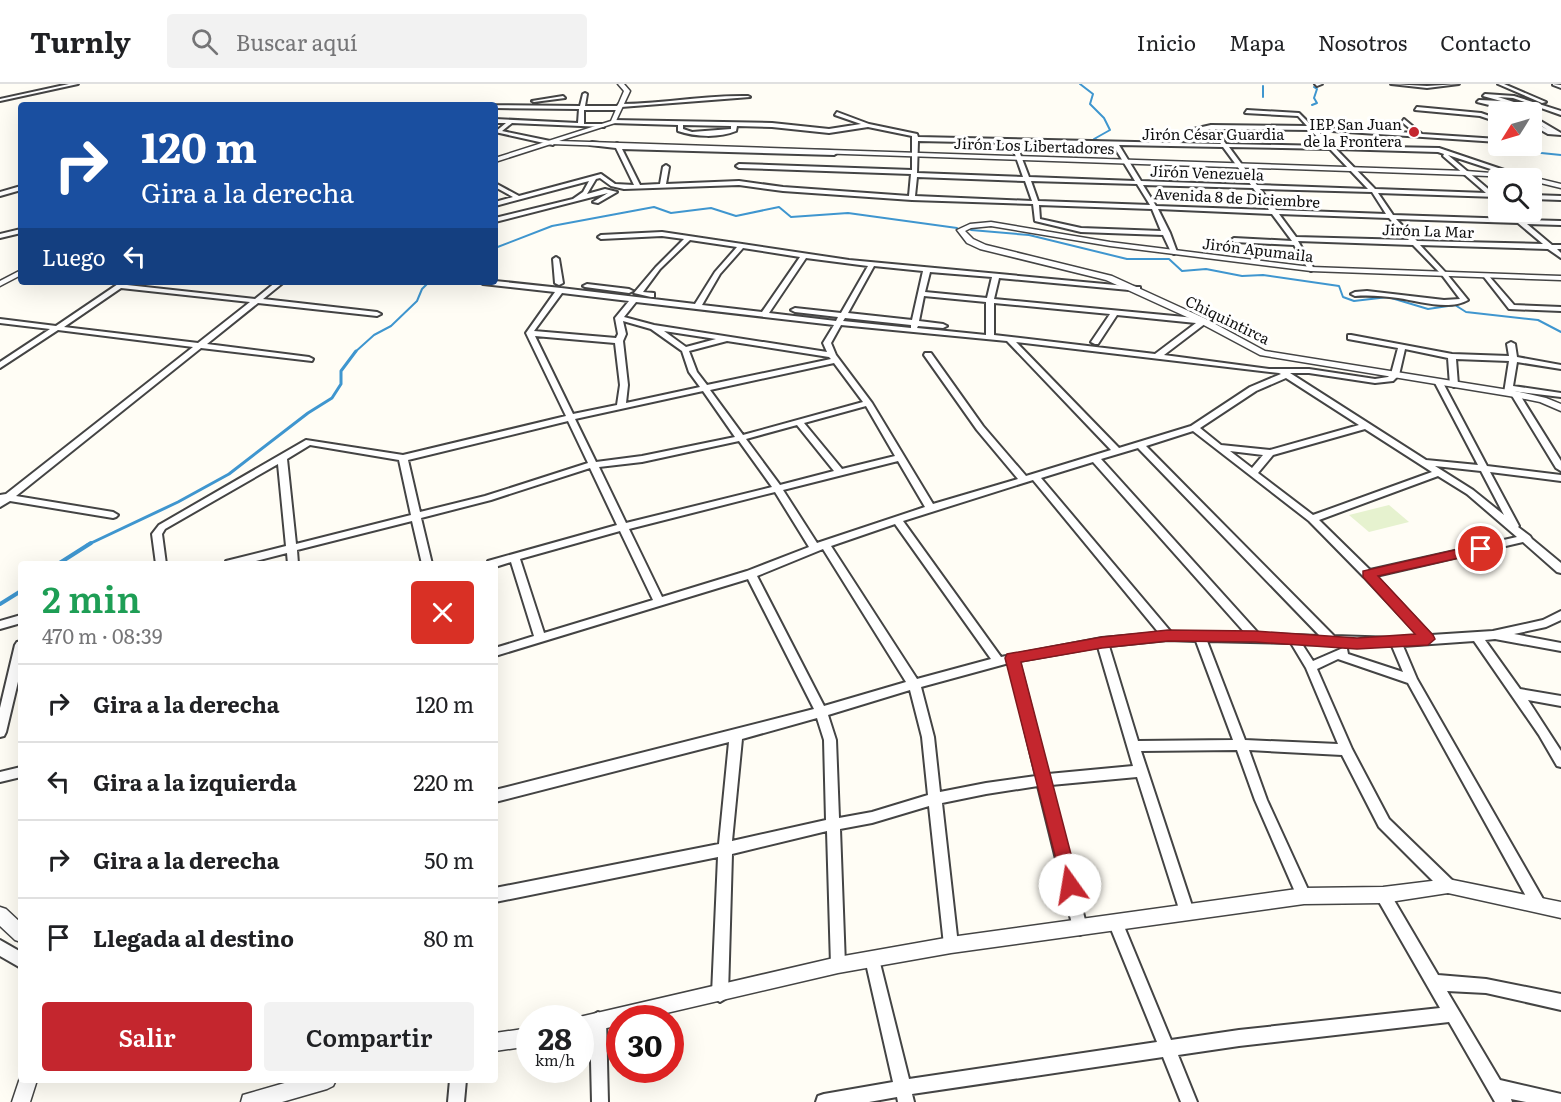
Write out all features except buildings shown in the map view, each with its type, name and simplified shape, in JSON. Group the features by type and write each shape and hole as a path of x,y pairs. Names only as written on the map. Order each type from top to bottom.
{"street":[{"path":"0,100 76,84"},
{"path":"340,84 363,84"},
{"path":"613,122 627,92 621,84"},
{"path":"1393,84 1418,87 1457,84"},
{"path":"1410,84 1418,87"},
{"path":"1500,84 1530,94 1561,111"},
{"path":"1555,84 1561,87"},
{"path":"581,125 585,94"},
{"path":"1508,102 1485,95 1507,96 1529,102"},
{"path":"498,106 563,97"},
{"path":"510,105 582,108 654,106 700,98 748,97"},
{"path":"1488,103 1479,101 1491,102"},
{"path":"1542,106 1561,111"},
{"path":"1417,109 1488,117"},
{"path":"1247,112 1299,114 1374,191 1391,217 1444,274 1464,300 1458,303 1380,292 1355,294"},
{"path":"837,114 868,125"},
{"path":"498,121 602,126"},
{"path":"1404,121 1488,190"},
{"path":"498,131 511,122"},
{"path":"498,159 613,122 795,126 829,131 868,125"},
{"path":"681,124 680,130 692,134 729,132 734,130 734,125"},
{"path":"1542,124 1559,134 1542,129"},
{"name":"Jirón César Guardia","path":"868,125 912,134 915,139 1439,150"},
{"path":"1213,127 1295,241 1311,269"},
{"path":"1192,130 1213,127 1312,128 1488,139"},
{"path":"498,132 553,143"},
{"path":"912,198 915,139"},
{"path":"1013,142 1036,205 1037,220 1066,228 1167,233"},
{"name":"Jirón Los Libertadores","path":"553,143 1488,174"},
{"path":"1116,145 1141,183 1167,233 1174,252"},
{"path":"618,146 638,187"},
{"path":"734,183 739,150"},
{"path":"1439,150 1493,168"},
{"name":"Jirón Venezuela","path":"738,166 1028,180 1488,195"},
{"path":"663,186 666,167"},
{"name":"Avenida 8 de Diciembre","path":"594,178 604,176 613,184 638,187 734,183 912,198 1036,205 1488,221"},
{"path":"498,203 594,178"},
{"path":"575,200 585,193 594,178"},
{"name":"Jirón Los Libertadores","path":"1542,182 1561,186"},
{"path":"498,187 518,198"},
{"path":"0,194 18,189"},
{"path":"498,219 605,191 614,192 596,202"},
{"path":"1542,197 1561,198"},
{"path":"1520,222 1561,256"},
{"name":"Avenida 8 de Diciembre","path":"1520,222 1561,223"},
{"name":"Jirón Apumaila","path":"963,236 963,228 991,224 1174,252 1311,269 1561,278"},
{"path":"0,236 18,232"},
{"path":"601,237 650,234 872,264 1137,289"},
{"name":"Chiquintirca","path":"963,236 983,247 1109,278 1203,321 1263,353 1439,383 1511,392 1543,400 1561,408"},
{"path":"621,406 624,385 619,341 622,334 619,318 658,268 688,239"},
{"name":"Jirón La Mar","path":"1234,240 1561,247"},
{"path":"699,302 717,273 741,247"},
{"path":"766,310 804,256"},
{"path":"530,333 560,287 556,259"},
{"path":"872,264 827,343 834,358 868,403 899,458 931,507"},
{"path":"914,326 927,268"},
{"path":"0,284 18,274"},
{"path":"990,334 990,300 996,275"},
{"path":"1486,276 1512,307 1561,309"},
{"path":"498,277 636,296 1043,340 1283,373 1309,371 1375,381 1390,379 1395,375 1402,346"},
{"path":"0,291 18,280"},
{"path":"498,283 560,287"},
{"path":"2,363 121,285"},
{"path":"130,285 256,302 377,314"},
{"path":"2,500 104,423 276,285"},
{"path":"921,294 1203,321"},
{"path":"636,296 647,300 699,302"},
{"path":"1095,342 1116,313"},
{"path":"619,318 654,327 730,338 834,358"},
{"path":"0,321 309,359"},
{"path":"1158,356 1203,321"},
{"path":"654,327 685,350 693,372 704,389 820,546 915,684 928,737 951,945"},
{"path":"530,333 619,341"},
{"path":"530,333 568,418 658,600"},
{"path":"990,334 1009,339 1095,342 1167,350 1196,356 1212,363"},
{"path":"1351,337 1452,356 1513,359 1561,367"},
{"path":"685,350 730,338"},
{"path":"1009,339 1118,452"},
{"path":"1511,344 1513,359 1511,392 1561,468"},
{"path":"928,355 980,428 1023,479"},
{"path":"1452,356 1454,385"},
{"path":"161,561 157,534 162,527 309,442 403,458 834,358"},
{"path":"1283,373 1470,492 1561,569"},
{"path":"498,651 658,600 751,574 820,546 931,507 1194,428 1253,389 1283,373"},
{"path":"1439,383 1517,530"},
{"path":"1511,392 1561,395"},
{"path":"241,561 417,517 591,465 642,459 741,438 868,403"},
{"path":"800,422 839,472"},
{"path":"1218,447 1270,453 1365,426"},
{"path":"1194,428 1312,519 1368,574 1428,639"},
{"path":"1140,445 1331,640"},
{"path":"1252,474 1270,453"},
{"path":"282,458 293,561"},
{"path":"403,458 426,561"},
{"path":"498,562 622,527 899,458"},
{"path":"1095,458 1255,637"},
{"path":"1424,462 1561,478"},
{"path":"1312,519 1440,472"},
{"path":"1035,476 1168,636"},
{"path":"2,500 113,516"},
{"path":"898,520 999,662"},
{"path":"1368,574 1527,538"},
{"path":"515,558 540,638"},
{"path":"751,574 821,712 831,740 838,965"},
{"path":"1493,635 1546,623 1561,615"},
{"path":"0,626 18,620"},
{"path":"1476,635 1561,762"},
{"path":"498,795 736,735 1013,658 1102,642 1168,636 1200,636 1293,638 1357,643 1493,635 1561,647"},
{"path":"1200,636 1261,800 1304,896"},
{"path":"1293,638 1311,667 1346,750 1384,823 1448,886"},
{"path":"1102,642 1139,771 1187,912"},
{"path":"1396,642 1412,680 1538,904"},
{"path":"1311,667 1338,655 1357,643"},
{"path":"1338,655 1412,680"},
{"path":"0,732 18,657"},
{"path":"1013,658 1080,928"},
{"path":"1515,693 1561,701"},
{"path":"720,994 725,849 736,735"},
{"path":"1133,746 1241,746 1346,750"},
{"path":"498,895 725,849 833,824 886,815 936,799 1044,779 1139,771"},
{"path":"0,777 18,773"},
{"path":"594,1021 720,994 838,965 951,945 1116,924 1304,896 1383,895 1448,886 1561,910"},
{"path":"1383,895 1504,1102"},
{"path":"1116,924 1170,1050 1189,1102"},
{"path":"0,947 18,959"},
{"path":"872,959 904,1095"},
{"path":"1433,982 1486,986 1561,1002"},
{"path":"824,1102 904,1095 1239,1038 1452,1014"},
{"path":"598,1020 600,1102"},
{"path":"498,1042 516,1039"},
{"path":"21,1102 27,1083"},
{"path":"250,1102 316,1083"},
{"path":"456,1102 458,1083"},
{"path":"1495,1087 1561,1102"}],"green space":[{"path":"1389,505 1409,522 1369,532 1349,515"}],"waterway":[{"path":"1080,84 1093,94 1090,104 1104,118 1110,130 1094,139 1102,142"},
{"path":"1263,86 1263,97"},
{"path":"1312,105 1317,103 1314,98 1317,89 1314,87"},
{"path":"1542,153 1561,155"},
{"path":"498,247 552,226 654,207 671,213 711,208 736,216 779,207 791,217 848,213 957,228"},
{"path":"971,230 1029,235 1127,259 1169,259 1182,271 1206,269 1242,276 1263,275 1339,286 1343,297 1354,301 1388,297 1428,309 1455,305 1466,312 1538,320 1561,332"},
{"path":"356,352 374,335 391,326 417,301 426,285"},
{"path":"90,543 178,502 229,474 308,413 332,398 341,384 341,371 356,352"},
{"path":"63,561 90,543"},
{"path":"0,604 18,593"}],"place":[{"name":"IEP San Juan de la Frontera","path":"1414,132"}],"route":[{"path":"1070,885 1013,658 1102,642 1168,636 1255,637 1357,643 1428,639 1368,574 1481,549"}]}
